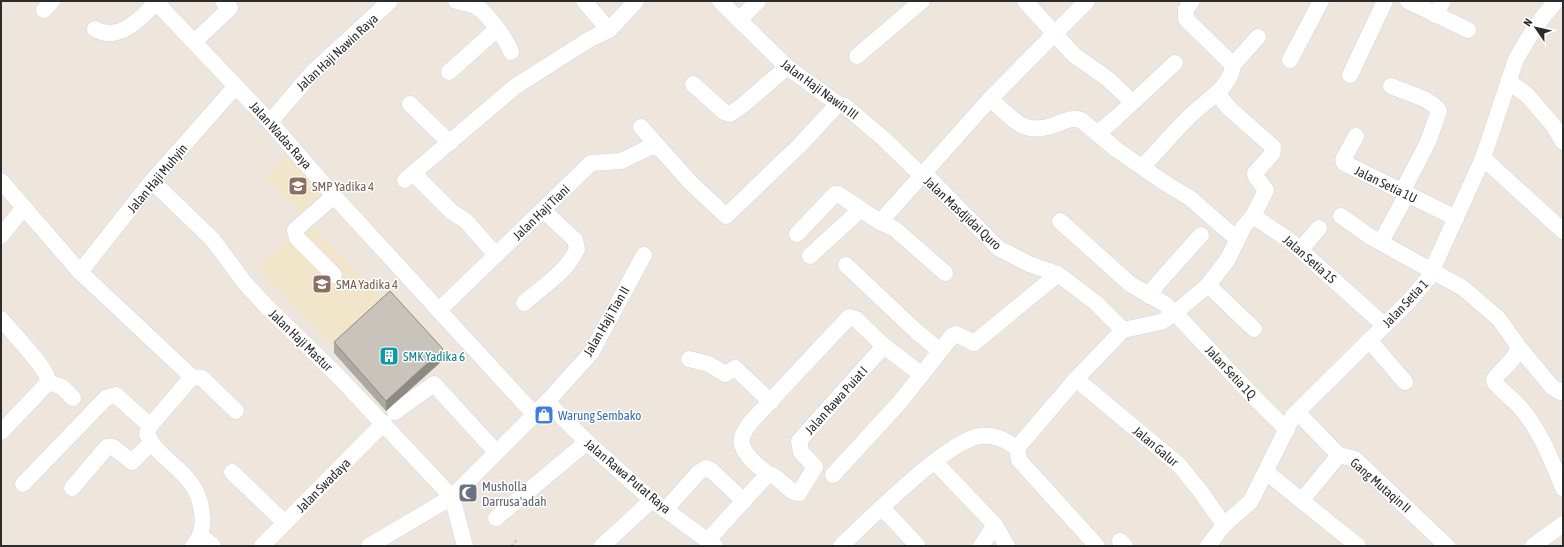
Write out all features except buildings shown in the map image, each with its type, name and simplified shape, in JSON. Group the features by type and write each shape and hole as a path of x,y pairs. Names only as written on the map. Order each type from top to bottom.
{"street":[{"path":"194,42 230,8 223,1"},
{"name":"Jalan Haji Nawin Raya","path":"270,122 312,73 390,1"},
{"path":"456,1 479,8 497,29 511,52"},
{"path":"584,1 609,30"},
{"path":"496,255 466,221 452,212 409,177 516,86 590,39 609,30 636,1"},
{"name":"Jalan Haji Nawin III","path":"720,1 787,67 838,104 845,106 884,139 921,175"},
{"path":"739,20 758,1"},
{"path":"857,56 922,1"},
{"path":"1025,1 1055,35 1079,59 1108,79 1132,102"},
{"path":"880,222 990,99 1087,1"},
{"path":"1192,1 1186,9 1186,19 1233,65"},
{"path":"1290,60 1321,1"},
{"path":"1350,75 1385,1"},
{"path":"1408,1 1468,30"},
{"path":"1436,15 1443,1"},
{"name":"Jalan Setia 1","path":"1208,546 1215,534 1224,524 1251,501 1297,412 1423,285 1432,271 1483,158 1516,59 1525,42 1556,1"},
{"path":"95,29 107,33 118,32 130,26 144,15 155,2"},
{"name":"Jalan Wadas Raya","path":"155,2 270,122 334,196 534,414"},
{"path":"449,72 497,29"},
{"path":"1143,166 1192,114 1217,94 1231,74 1233,65 1258,37"},
{"path":"1098,132 1116,118 1175,63"},
{"path":"693,84 724,112 730,114 736,112 787,67"},
{"path":"1508,81 1527,95 1553,125 1563,142"},
{"name":"Jalan Haji Muhyin","path":"80,272 152,181 236,86"},
{"path":"1381,242 1428,142 1439,111 1416,95 1390,86"},
{"path":"1017,448 1076,379 1123,330 1161,322 1176,313 1208,285 1228,259 1244,226 1253,216 1266,190 1256,177 1255,173 1272,154 1273,147 1229,108 1217,94"},
{"path":"990,99 1021,126 1030,130 1045,128 1074,118 1081,120 1098,132 1117,150 1143,166 1165,183 1190,198 1237,239"},
{"path":"410,104 450,143"},
{"path":"640,127 690,182 726,216 800,145 838,104"},
{"name":"Jalan Setia 1U","path":"1356,136 1343,160 1344,163 1456,218"},
{"name":"Jalan Haji Tiani","path":"439,310 591,163 621,161 650,147 660,148"},
{"path":"1483,158 1563,231"},
{"name":"Jalan Masdjidai Quro","path":"921,175 931,180 998,248 1029,264 1058,274 1096,303 1123,330"},
{"path":"1,181 80,272 192,377 202,378 236,411"},
{"name":"Jalan Haji Mastur","path":"152,181 213,240 244,282 266,306 338,376 389,418 452,497"},
{"path":"797,234 835,194 841,195 880,222 895,229 945,273"},
{"path":"334,196 295,230 297,238 334,275"},
{"path":"1,236 24,207"},
{"path":"810,256 861,209"},
{"path":"524,303 558,273 574,256 577,249 575,240 543,210"},
{"name":"Jalan Setia 1S","path":"1253,216 1289,240 1384,325"},
{"path":"1342,216 1369,236 1463,288 1486,307 1510,332 1518,346 1552,387 1560,392 1563,390"},
{"name":"Jalan Setia 1Q","path":"1060,221 1130,284 1165,304 1176,313 1249,392 1287,430"},
{"path":"1300,250 1319,228"},
{"path":"1149,296 1158,283 1201,235"},
{"name":"Jalan Haji Tian II","path":"369,546 452,497 547,402 590,353 644,255"},
{"path":"846,265 917,332 939,350"},
{"path":"833,475 900,402 939,350 954,334 974,343 1058,274"},
{"path":"1208,285 1254,329"},
{"path":"689,359 709,364 725,374 735,368 771,402 849,318 856,319 890,350 921,374"},
{"path":"1,319 39,364 47,375 48,382"},
{"path":"1369,340 1405,382"},
{"path":"1518,346 1517,352 1511,361 1494,379 1495,383 1517,404 1527,417 1553,463 1563,488"},
{"name":"Jalan Rawa Puiat I","path":"771,402 750,423 742,438 742,445 745,453 768,474 773,475 793,492 799,493 815,467 801,452 799,441 890,350"},
{"path":"192,377 150,426 147,434 151,443 189,480 200,498 203,519 202,543"},
{"name":"Jalan Galur","path":"1076,379 1179,465 1202,492 1224,524"},
{"path":"48,382 62,387 73,398"},
{"path":"1,432 48,382"},
{"name":"Jalan Swadaya","path":"262,546 389,418 434,384 496,452"},
{"path":"23,484 106,398 116,395 150,426"},
{"name":"Jalan Rawa Putat Raya","path":"547,402 587,442 652,500 711,543"},
{"name":"Gang Mutaqin II","path":"1297,412 1339,455 1355,459 1447,546"},
{"path":"845,545 880,509 935,462 960,443 979,436 992,436 1004,439 1017,448 1019,460 1097,546"},
{"path":"496,518 587,442"},
{"path":"72,488 107,447 113,447 132,462 151,443"},
{"path":"1302,500 1339,455"},
{"path":"935,462 995,525 1007,546"},
{"path":"666,509 698,473 706,468 712,471 744,500"},
{"path":"232,472 285,523"},
{"path":"1266,472 1358,546"},
{"path":"711,543 744,500 768,474"},
{"path":"452,497 466,546"},
{"path":"602,546 652,500"},
{"path":"880,509 889,515 918,545"},
{"path":"1533,546 1563,524"},
{"path":"981,546 995,525"}],"path":[{"path":"511,546 518,539"}],"shaded area":[{"name":"SMP Yadika 4","path":"292,152 330,194 305,216 265,177"},
{"name":"SMA Yadika 4","path":"307,222 385,300 335,348 258,268"}],"place":[{"name":"SMP Yadika 4","path":"298,186"},
{"name":"SMA Yadika 4","path":"322,284"},
{"name":"SMK Yadika 6","path":"389,356"},
{"name":"Warung Sembako","path":"544,415"},
{"name":"Musholla Darrusa'adah","path":"468,493"}]}
